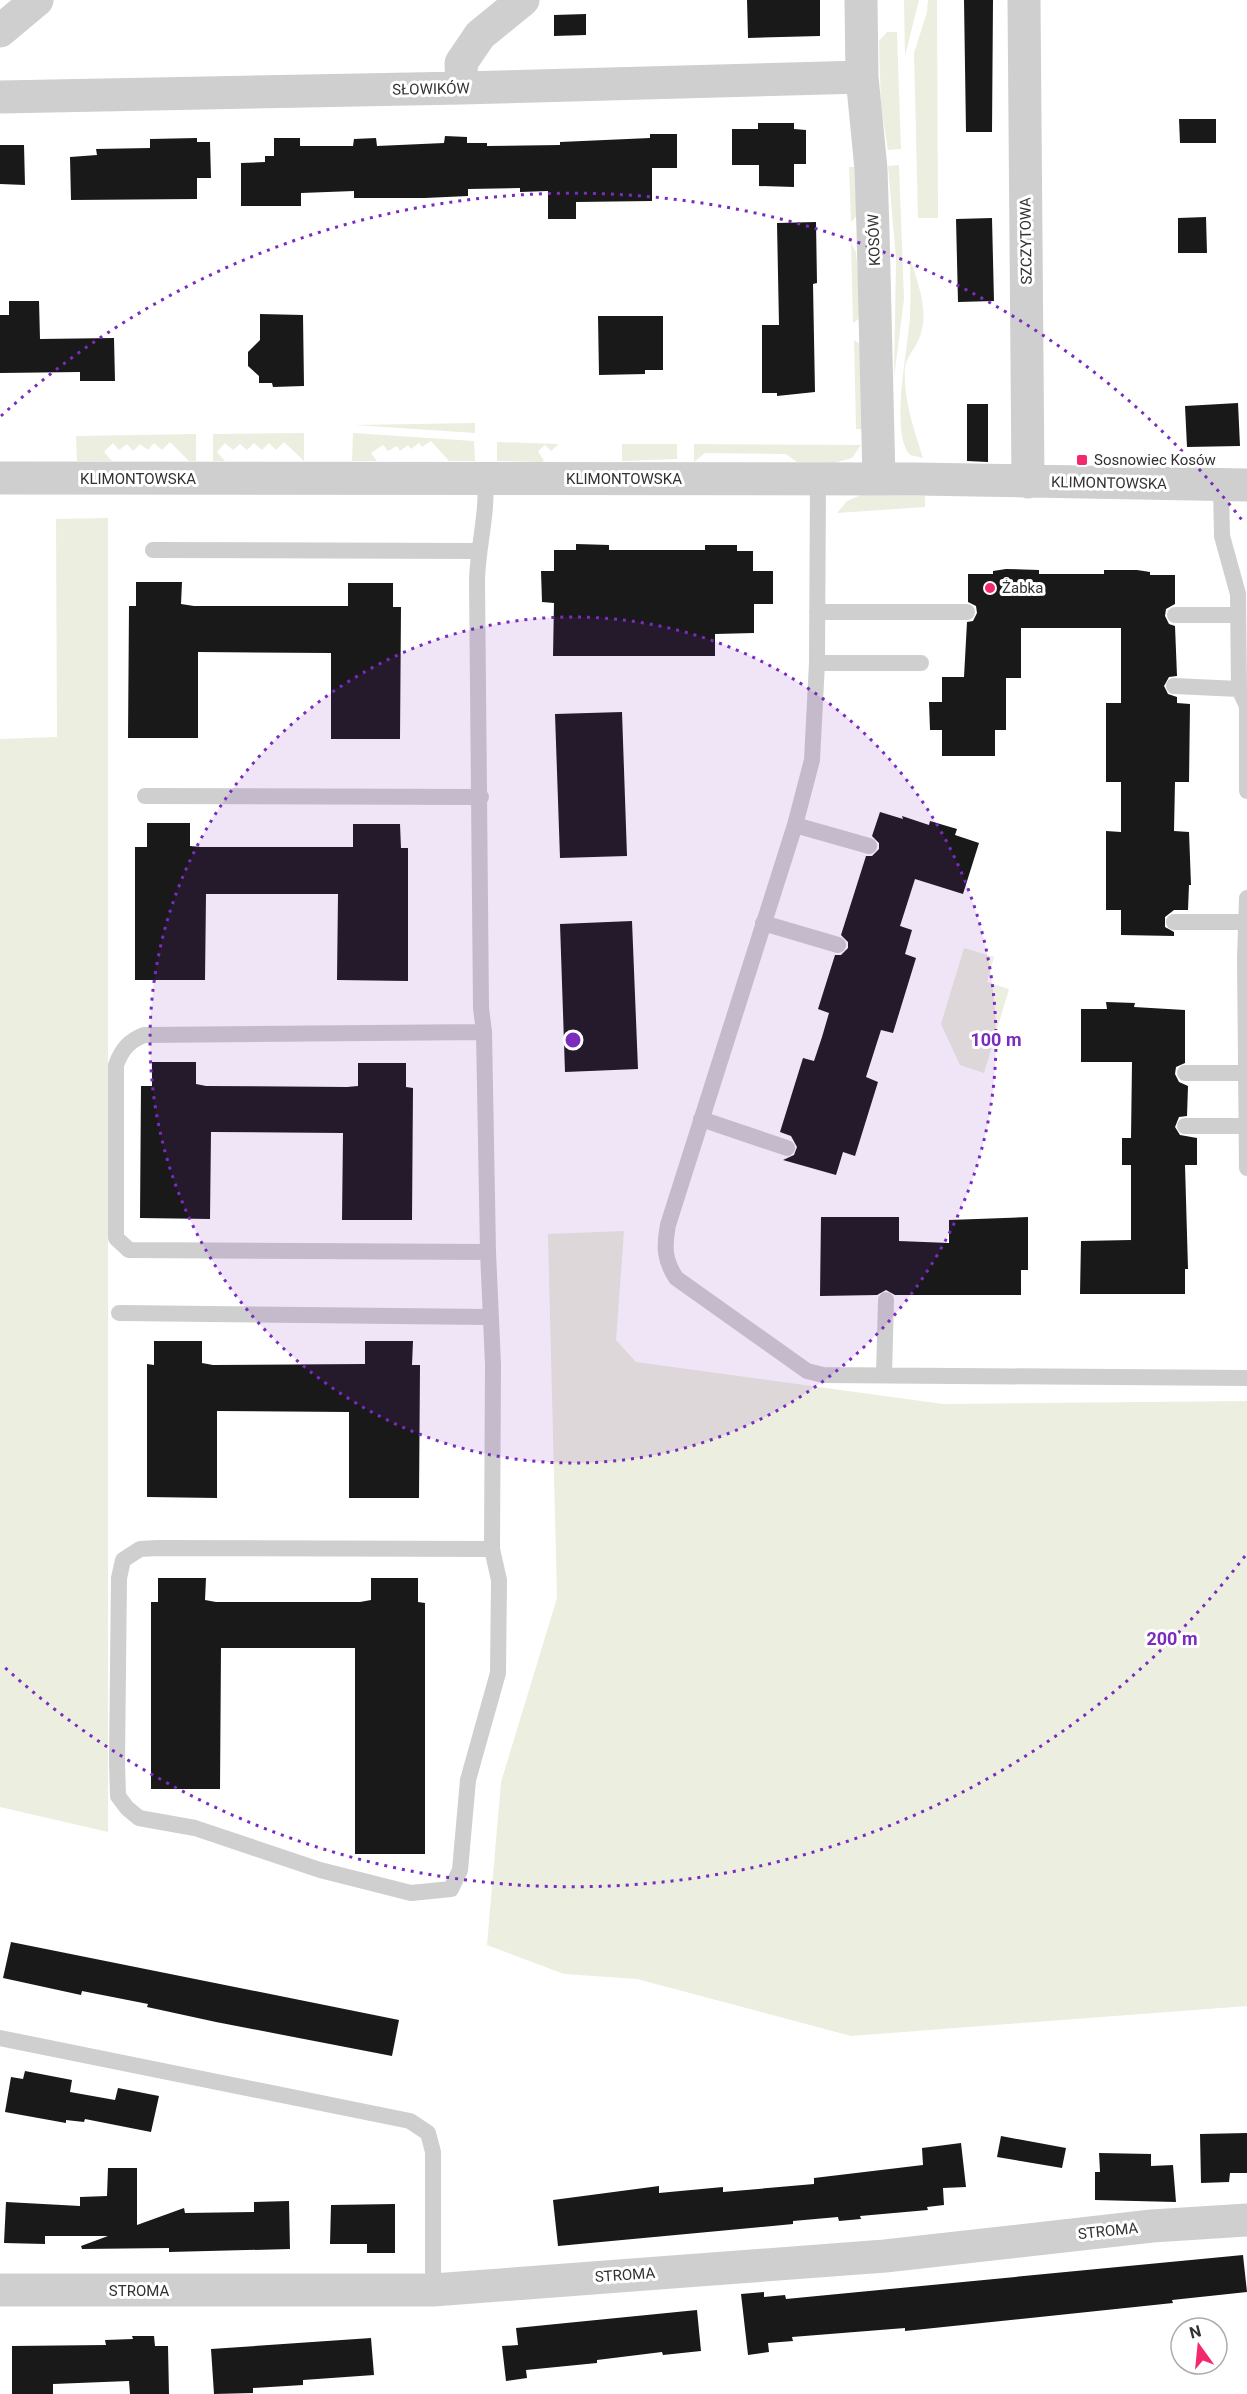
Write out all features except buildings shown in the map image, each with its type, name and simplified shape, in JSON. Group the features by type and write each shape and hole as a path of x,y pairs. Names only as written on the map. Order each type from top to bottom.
{"street":[{"path":"0,31 37,0"},
{"path":"462,88 461,63 480,34 523,0"},
{"name":"KOSÓW","path":"861,0 862,76 872,190 879,479"},
{"name":"SZCZYTOWA","path":"1024,0 1028,482"},
{"name":"SŁOWIKÓW","path":"0,97 462,88 862,76"},
{"name":"KLIMONTOWSKA","path":"0,478 879,479 1234,485"},
{"name":"STROMA","path":"0,2290 433,2290 885,2256 1152,2226 1247,2220"}],"lane":[{"path":"485,479 487,502 478,551 481,1008 484,1032 489,1317 493,1364 492,1549 499,1580 498,1673 468,1780 460,1870 451,1889 411,1893 320,1870 195,1828 139,1818 118,1796 119,1578 123,1560 140,1550 158,1548 492,1549"},
{"path":"818,479 817,663 812,760 795,825 668,1225 663,1248 667,1263 676,1278 807,1371 823,1375 1247,1378"},
{"path":"1234,485 1222,536 1238,594 1239,689 1247,706 1247,790"},
{"path":"153,550 478,551"},
{"path":"817,612 968,612"},
{"path":"1175,615 1238,615"},
{"path":"817,663 921,663"},
{"path":"1174,686 1239,689"},
{"path":"145,796 481,797"},
{"path":"795,825 869,846"},
{"path":"1247,898 1247,1168"},
{"path":"1174,922 1246,922"},
{"path":"763,923 838,945"},
{"path":"484,1032 144,1035 131,1041 121,1053 116,1065 116,1238 129,1250 488,1252"},
{"path":"1185,1072 1246,1073"},
{"path":"701,1119 787,1148"},
{"path":"1185,1126 1247,1126"},
{"path":"884,1375 886,1300"},
{"path":"118,1313 489,1317"},
{"path":"0,2038 410,2121 428,2133 433,2152 433,2290"}],"green space":[{"path":"904,0 919,0 905,56"},
{"path":"928,0 937,0 938,218 918,218 914,53 927,12"},
{"path":"887,32 897,32 901,149 888,150 881,108 879,41"},
{"path":"899,165 904,299 894,378 896,260 888,166"},
{"path":"849,167 858,167 857,216 851,222"},
{"path":"851,243 856,252 861,312 860,318 853,323"},
{"path":"910,258 922,298 923,319 919,339 906,364 905,380 910,414 923,458 910,455 904,444 901,428 902,388 910,314"},
{"path":"854,340 860,344 864,429 856,429"},
{"path":"475,423 475,433 354,425"},
{"path":"304,433 304,461 284,442 276,450 269,443 262,450 254,443 247,450 240,444 233,450 225,443 217,452 225,461 213,461 213,434"},
{"path":"353,433 474,441 475,461 449,461 431,441 422,447 419,443 411,449 408,445 400,451 397,446 388,451 383,445 371,453 377,461 352,461"},
{"path":"196,434 196,461 189,461 170,442 162,450 154,443 148,450 140,444 133,451 127,444 119,450 113,443 104,452 112,461 77,461 76,436"},
{"path":"497,442 559,444 551,451 545,445 538,451 544,461 541,462 497,461"},
{"path":"622,444 677,444 677,459 622,461"},
{"path":"694,444 861,445 852,458 834,463 797,462 786,454 705,453 694,462"},
{"path":"861,495 925,496 925,507 837,513 847,501"},
{"path":"108,518 108,1832 0,1807 0,739 57,737 56,519"},
{"path":"964,948 994,957 987,982 1009,989 984,1073 960,1065 941,1024"},
{"path":"624,1231 616,1340 636,1362 943,1404 1247,1401 1247,2006 851,2036 637,1979 564,1974 487,1945 501,1782 557,1598 548,1234"}],"place":[{"name":"Sosnowiec Kosów","path":"1082,460"},
{"name":"Żabka","path":"990,588"}]}
